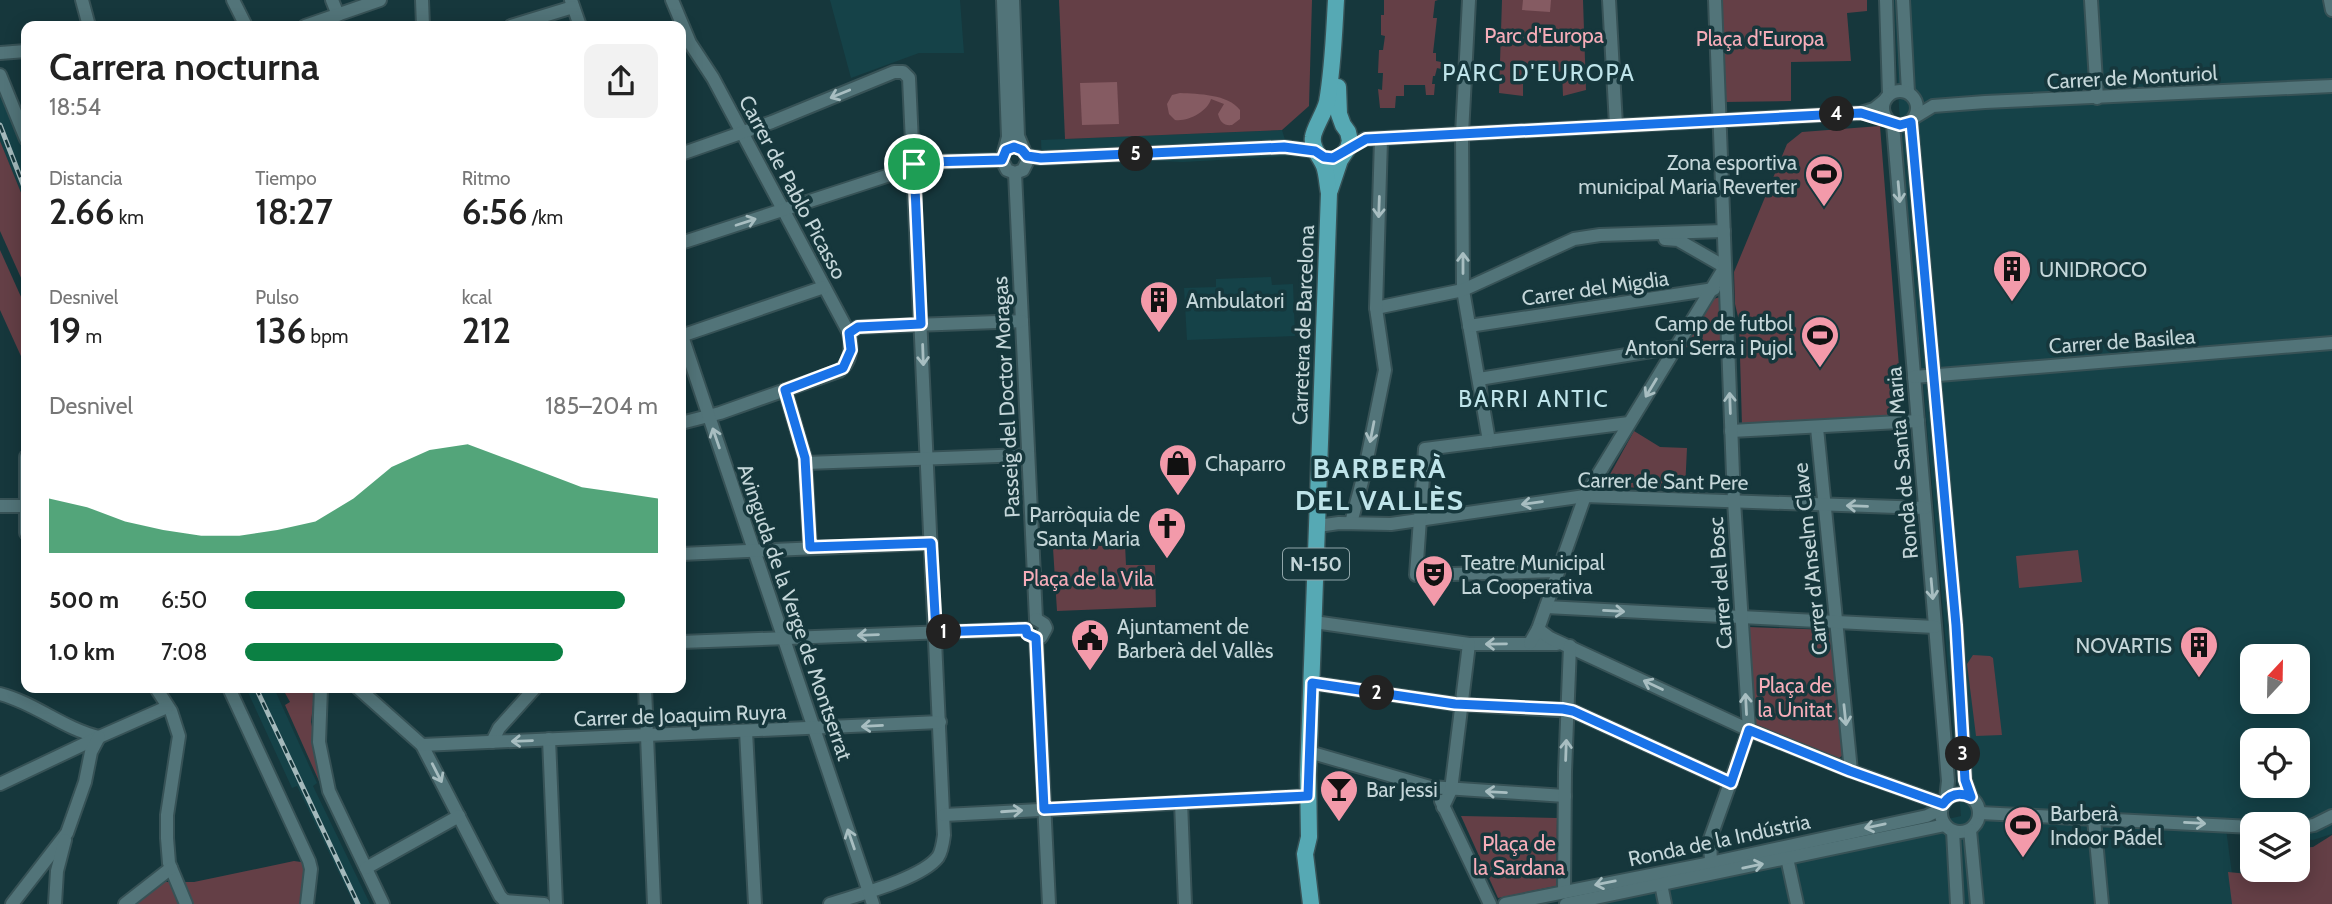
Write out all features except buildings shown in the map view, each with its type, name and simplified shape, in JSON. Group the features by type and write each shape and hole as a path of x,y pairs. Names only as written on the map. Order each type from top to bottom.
{"main road":[{"name":"N-150","path":"1328,193 1349,137 1337,105 1338,78 1334,60 1336,0"},
{"name":"N-150","path":"1328,193 1325,171 1313,140 1326,103 1334,60"},
{"path":"1317,128 1332,121 1344,127"},
{"path":"1317,153 1329,158 1345,151"},
{"name":"Carretera de Barcelona","path":"1309,836 1309,752 1328,193"},
{"name":"N-150","path":"1309,836 1305,854 1311,904"},
{"name":"N-150","path":"1309,836 1315,858 1320,904"}],"street":[{"path":"82,0 88,21"},
{"path":"233,0 244,21"},
{"path":"332,0 338,15"},
{"path":"320,21 380,0"},
{"path":"422,0 423,21"},
{"name":"Carrer de Pablo Picasso","path":"672,0 678,21"},
{"path":"1003,0 1008,137 1004,155 1007,170 1015,173 1023,170 1025,157 1018,136 1013,0"},
{"path":"1469,0 1462,134 1463,290 1489,441"},
{"path":"1609,0 1616,125"},
{"name":"Carrer del Bosc","path":"1711,863 1710,839 1749,730 1734,501 1715,0"},
{"path":"1886,0 1887,98 1883,110 1890,122"},
{"path":"1861,113 1900,125 1913,120 1918,108 1912,96 1903,0"},
{"path":"2091,0 2097,98"},
{"path":"2330,0 2332,10"},
{"path":"524,21 572,3 578,21"},
{"name":"Carrer de Pablo Picasso","path":"687,49 713,78 849,333"},
{"path":"0,53 21,51"},
{"path":"686,152 894,72 907,74 910,84 914,164 944,835 941,851 927,867 871,898 830,904"},
{"path":"0,75 21,127"},
{"name":"Carrer de Monturiol","path":"1912,96 1933,106 2332,86"},
{"path":"1344,127 1366,139 1381,139 1861,113 1879,106 1899,90 1912,96"},
{"name":"Carrer de Monturiol","path":"1913,120 1933,106"},
{"name":"Ronda de Santa Maria","path":"1913,120 1956,625 1965,780 1971,797"},
{"name":"Ronda de Santa Maria","path":"1890,122 1948,781 1943,804"},
{"path":"1284,147 1317,128"},
{"path":"1345,151 1366,139"},
{"path":"1351,523 1385,370 1376,308 1381,139"},
{"path":"686,241 905,170 914,164 1004,155 1014,147 1025,157 1041,158 1284,147 1317,153"},
{"name":"Passeig del Doctor Moragas","path":"1015,173 1036,619 1044,624 1045,628 1044,633 1036,638 1049,904"},
{"path":"1376,308 1463,290 1574,239 1600,235 1724,231"},
{"path":"1530,643 1538,629 1585,496 1725,267 1678,240 1623,235"},
{"path":"686,333 824,287"},
{"name":"Carrer del Migdia","path":"1469,326 1708,294 1726,289"},
{"path":"686,421 839,371 848,360 851,350 849,333 858,327 1022,320"},
{"name":"Carrer de Basilea","path":"1914,377 2332,343"},
{"path":"1479,379 1676,347"},
{"name":"Avinguda de la Verge de Montserrat","path":"686,350 871,898"},
{"path":"785,390 806,463 810,547"},
{"path":"1731,431 1918,421"},
{"path":"1558,571 1416,575 1425,449 1629,423"},
{"name":"Carrer d'Anselm Clave","path":"1817,428 1850,771"},
{"path":"806,463 1028,455"},
{"name":"Carrer de Sant Pere","path":"1318,526 1331,523 1391,524 1585,496 1925,508"},
{"path":"0,506 21,506"},
{"path":"686,554 931,543"},
{"path":"1546,607 1935,627"},
{"path":"1036,619 1027,624 1026,629 1027,634 1036,638"},
{"path":"1314,622 1469,644 1567,645"},
{"path":"686,642 1026,629"},
{"path":"1538,629 1550,638 1749,730 1850,771 1943,804"},
{"path":"1443,807 1451,790 1469,644"},
{"path":"1565,898 1567,645"},
{"path":"1312,683 1461,704 1567,710 1584,715 1731,783"},
{"path":"159,693 171,711 179,736 167,816 167,838 171,868 186,904"},
{"path":"231,693 309,861 311,869 307,904"},
{"path":"321,693 318,742 329,791 383,904"},
{"path":"364,693 422,744 505,902 544,904"},
{"path":"492,742 499,728 530,693"},
{"path":"646,693 654,904"},
{"path":"0,694 32,705 77,729 99,737"},
{"path":"0,784 167,707"},
{"name":"Carrer de Joaquim Ruyra","path":"422,744 940,722"},
{"path":"746,732 755,904"},
{"path":"55,904 57,871 67,833 85,782 91,752 99,737"},
{"path":"549,739 556,904"},
{"path":"1309,752 1430,788 1564,796"},
{"path":"1430,788 1436,792 1490,904"},
{"path":"1958,794 1971,797 1980,813 1977,823 1965,832 1949,828 1942,821 1943,804 1958,794"},
{"path":"944,815 1308,796"},
{"path":"1181,802 1185,904"},
{"name":"Ronda de la Indústria","path":"1565,898 1927,816 1943,804"},
{"path":"1980,813 2240,826"},
{"path":"366,868 459,816"},
{"path":"2310,826 2332,816"},
{"path":"2094,818 2102,904"},
{"path":"1949,828 1957,904"},
{"name":"Ronda de la Indústria","path":"1504,904 1661,884 1949,828"},
{"path":"1970,830 1977,904"},
{"path":"12,904 67,833"},
{"path":"1787,858 1797,904"},
{"path":"125,904 171,868"},
{"path":"1661,884 1665,904"}],"shaded area":[{"path":"830,0 960,0 964,53 919,53 851,78"},
{"path":"1523,0 1551,0 1550,12 1522,10"},
{"path":"1894,0 2332,0 2332,834 2310,840 2310,812 2240,812 2240,826 2226,829 2236,904 1572,904 1961,816 1899,108"},
{"path":"1117,82 1119,124 1082,125 1080,83"},
{"path":"0,93 21,145 21,193 0,141"},
{"path":"1180,93 1212,96 1228,101 1240,110 1240,119 1232,125 1223,123 1218,114 1224,104 1211,99 1206,108 1197,115 1175,120 1169,114 1167,104 1172,95"},
{"path":"1282,130 1290,156 1183,162 1042,164 1041,140"},
{"path":"1271,277 1272,285 1293,284 1295,336 1187,340 1184,288 1216,287 1216,279"},
{"path":"248,693 276,693 317,783 313,786 370,904 354,904 297,786 292,788"}],"green space":[{"path":"1059,0 1312,0 1309,106 1282,130 1065,139"},
{"path":"1384,0 1438,0 1435,1 1433,18 1437,18 1433,53 1436,53 1436,61 1441,62 1441,69 1437,68 1433,76 1434,95 1426,95 1425,85 1404,85 1404,96 1396,96 1395,108 1380,108 1378,89 1382,90 1383,73 1378,73 1379,50 1383,50 1385,36 1381,35"},
{"name":"Parc d'Europa","path":"1502,0 1583,0 1586,90 1563,96 1562,71 1526,70 1523,74 1523,96 1499,93"},
{"name":"Plaça d'Europa","path":"1722,0 1867,0 1867,11 1847,13 1851,61 1791,62 1791,101 1724,102"},
{"path":"1880,126 1903,417 1742,426 1739,321 1735,304 1734,272 1787,144 1802,132"},
{"path":"0,141 21,193 21,278 0,231"},
{"path":"0,250 21,297 21,356 0,310"},
{"path":"1720,297 1724,301 1724,343 1680,348 1710,300"},
{"path":"1634,431 1660,447 1687,448 1685,490 1623,487 1608,478"},
{"name":"Plaça de la Vila","path":"1125,544 1126,565 1155,565 1156,607 1057,611 1053,548"},
{"path":"2078,550 2082,582 2019,588 2016,556"},
{"name":"Plaça de la Unitat","path":"1749,627 1830,630 1844,753 1837,761 1755,725"},
{"path":"1973,655 1993,658 2002,735 1976,736 1967,664"},
{"path":"285,693 314,693 311,722 327,799 285,705 290,702"},
{"name":"Plaça de la Sardana","path":"1461,816 1557,818 1556,886 1498,898"},
{"path":"2332,835 2332,904 2232,904 2228,872 2240,873 2240,882 2310,882 2310,847"},
{"path":"294,861 315,864 311,904 137,904 164,882 194,882"}],"railway":[{"path":"0,125 21,179"},
{"path":"258,693 358,904"}],"place":[{"name":"Zona esportiva municipal Maria Reverter","path":"1824,208"},
{"name":"UNIDROCO","path":"2012,303"},
{"name":"Ambulatori","path":"1159,334"},
{"name":"Camp de futbol Antoni Serra i Pujol","path":"1820,369"},
{"name":"Chaparro","path":"1178,497"},
{"name":"Parròquia de Santa Maria","path":"1167,560"},
{"name":"Teatre Municipal La Cooperativa","path":"1434,608"},
{"name":"Ajuntament de Barberà del Vallès","path":"1090,672"},
{"name":"NOVARTIS","path":"2199,679"},
{"name":"Bar Jessi","path":"1339,823"},
{"name":"Barberà Indoor Pádel","path":"2023,859"}],"district":[{"name":"PARC D'EUROPA","path":"1539,73"},
{"name":"BARRI ANTIC","path":"1534,399"},
{"name":"BARBERÀ DEL VALLÈS","path":"1380,484"}],"route":[{"path":"1861,113 1888,120 1893,124 1906,125 1911,122 1956,625 1965,780 1971,797 1958,794 1946,799 1943,804 1850,771 1749,730 1731,783 1573,711 1455,704 1312,683 1308,796 1044,809 1036,638 1027,634 1026,629 936,632 931,543 810,547 805,458 785,390 843,368 851,350 849,333 858,327 921,324 914,164 1002,160 1006,150 1014,147 1025,152 1027,156 1041,158 1284,147 1315,151 1324,157 1337,158 1348,148 1366,139 1861,113"}]}
